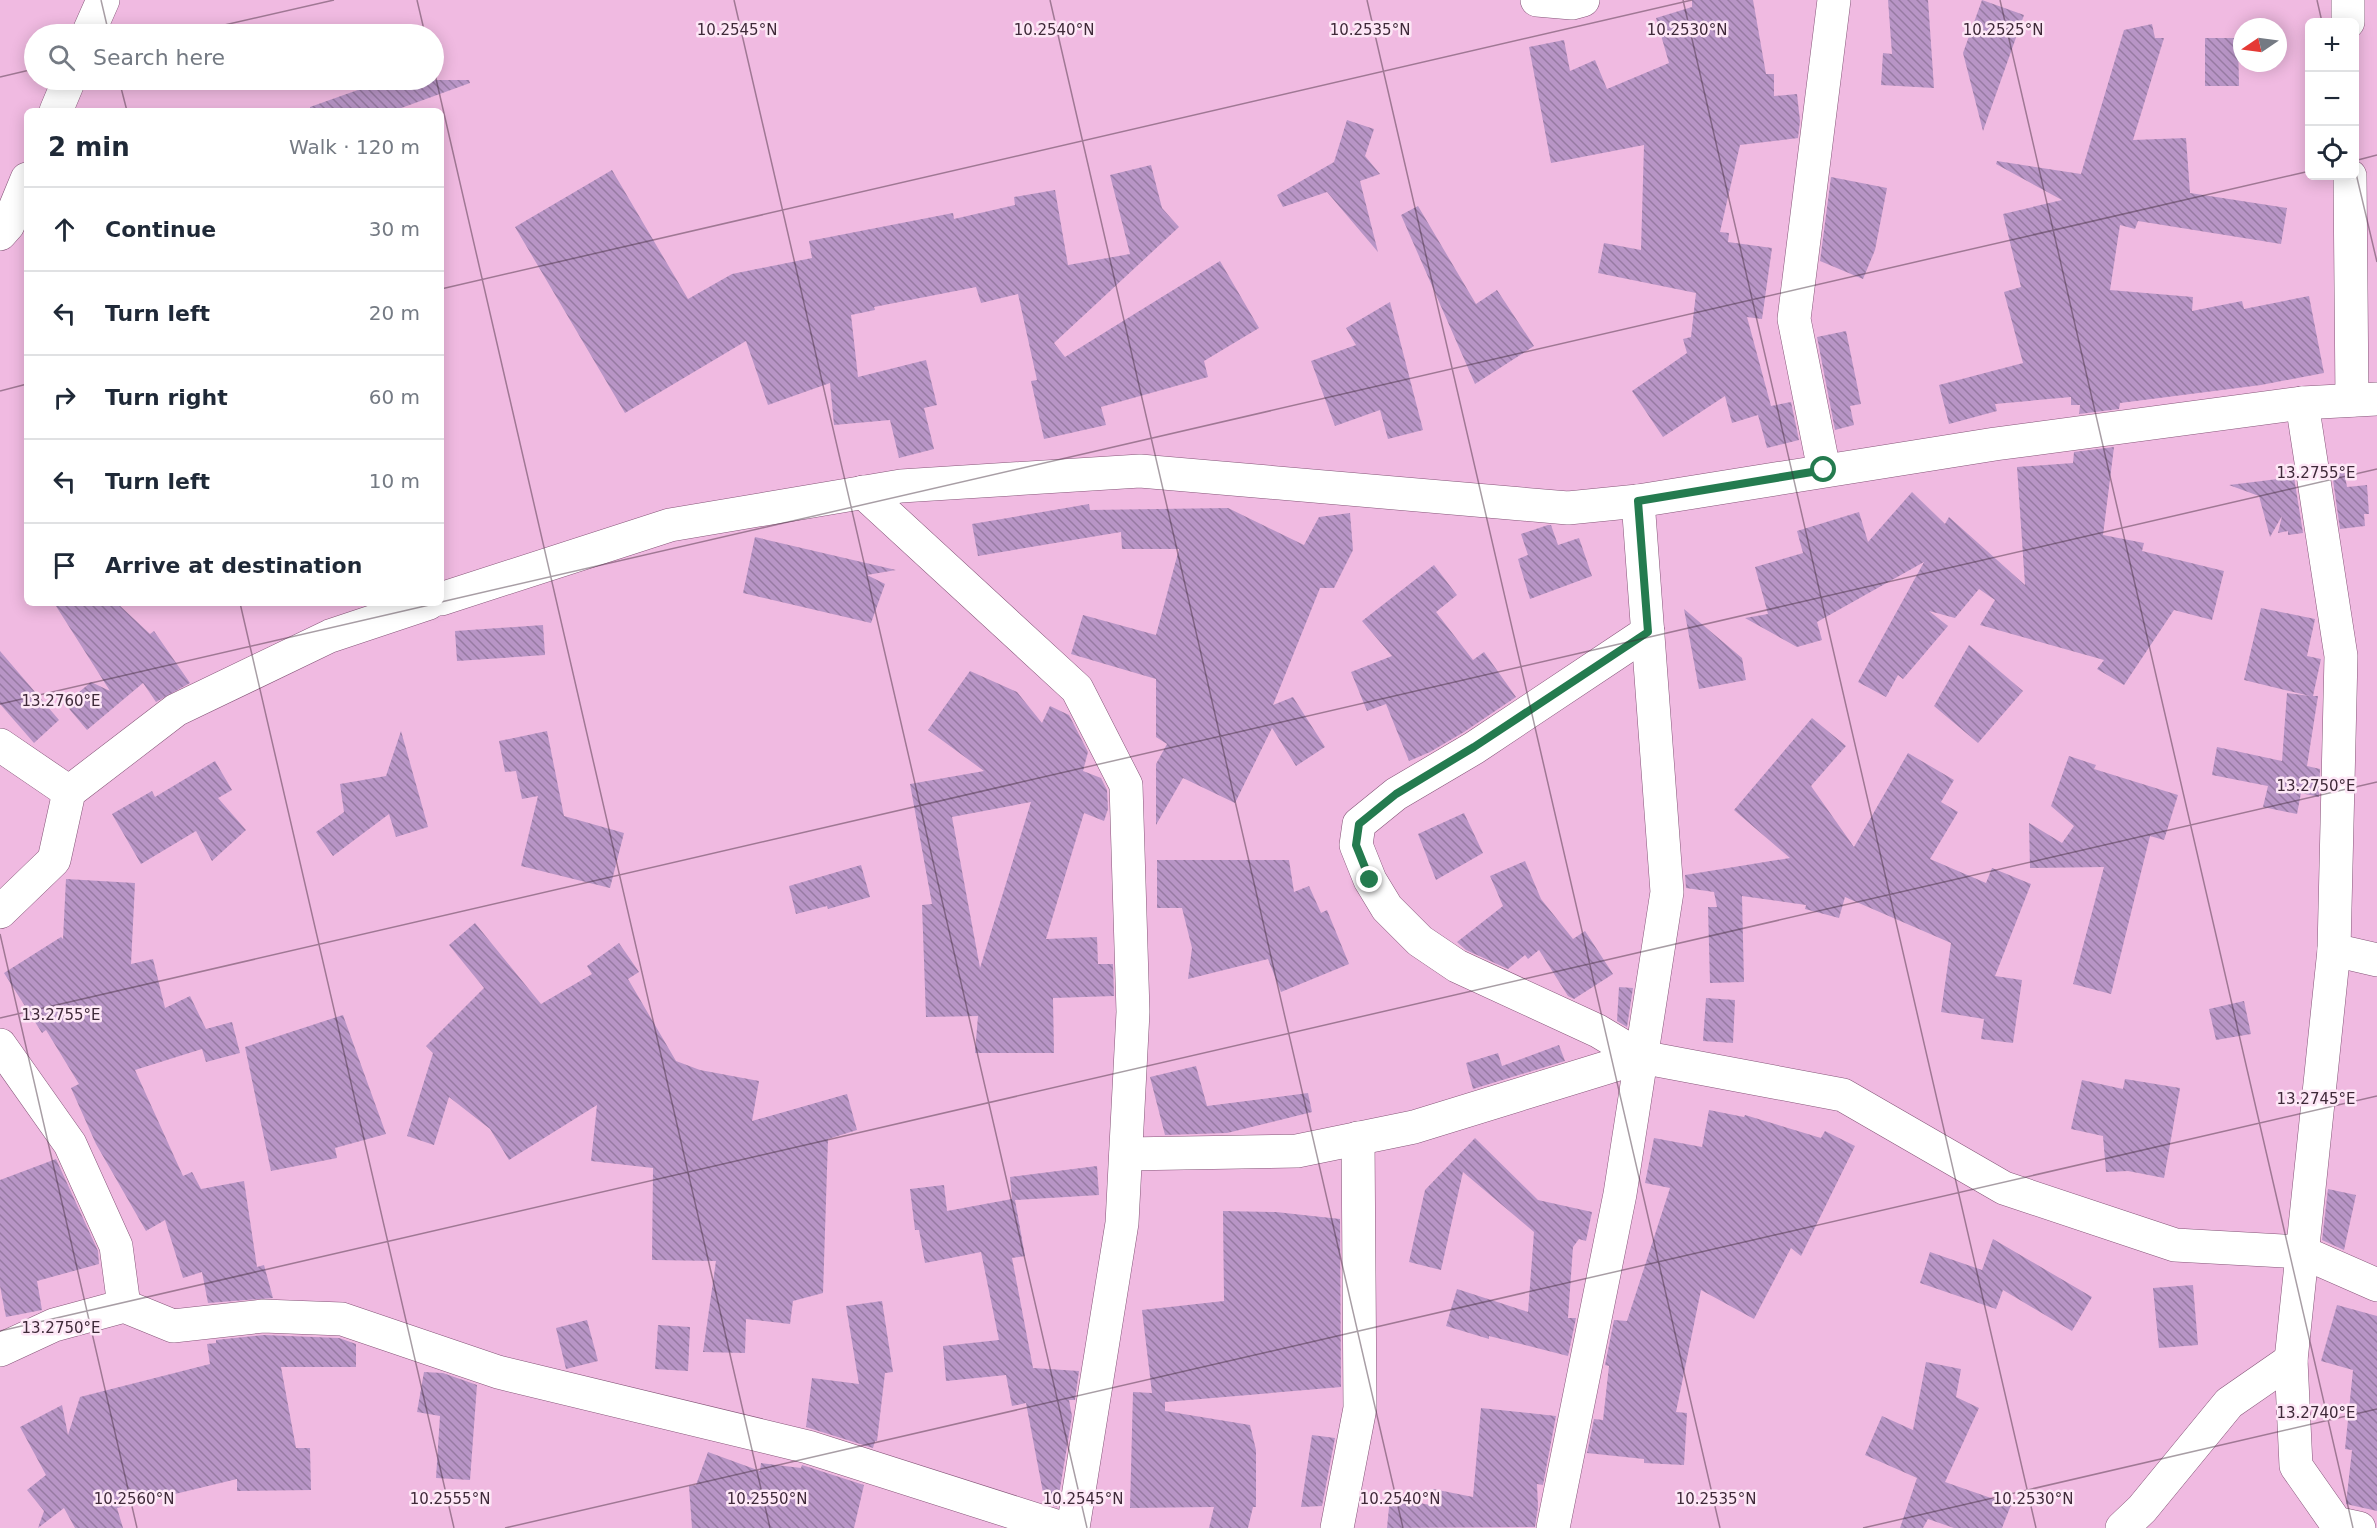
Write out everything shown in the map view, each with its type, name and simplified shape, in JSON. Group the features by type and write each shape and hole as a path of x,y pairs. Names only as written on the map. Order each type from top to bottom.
{"street":[{"path":"92,24 103,0"},
{"path":"1537,0 1572,3 1583,0"},
{"path":"1824,470 1794,320 1834,0"},
{"path":"2348,0 2348,18"},
{"path":"57,108 65,90"},
{"path":"444,598 670,525 901,486 1140,471 1568,508 1638,501 1824,470 2302,403 2365,399 2350,180"},
{"path":"0,234 8,225 24,186"},
{"path":"2302,403 2341,656 2334,950 2291,1360 2296,1466 2336,1523 2359,1528"},
{"path":"863,492 1077,689 1126,785 1133,1012 1122,1223 1073,1528"},
{"path":"1553,1528 1620,1194 1667,892 1638,501"},
{"path":"0,912 54,860 69,792 176,711 330,636 420,606"},
{"path":"1648,632 1474,747 1396,794 1359,824 1356,845 1370,880 1387,908 1420,941 1457,966 1598,1031 1641,1057 1843,1095 2004,1188 2175,1245 2302,1252 2377,1286"},
{"path":"0,746 69,792"},
{"path":"2334,950 2377,960"},
{"path":"0,1045 70,1144 116,1245 124,1306"},
{"path":"1126,1154 1297,1151 1414,1127 1641,1057"},
{"path":"1337,1528 1360,1408 1358,1138"},
{"path":"0,1350 54,1325 124,1306 173,1326 263,1316 342,1319 498,1372 808,1447 1062,1528"},
{"path":"2122,1528 2142,1509 2229,1403 2291,1360"}],"building":[{"path":"1692,0 1753,0 1766,74 1774,74 1774,96 1797,94 1800,121 1798,138 1740,145 1720,232 1729,233 1728,242 1772,248 1762,319 1747,317 1771,406 1791,402 1799,440 1767,448 1758,415 1732,423 1725,396 1663,437 1632,391 1687,353 1683,339 1691,337 1696,293 1598,273 1604,243 1641,250 1644,145 1551,163 1529,47 1564,40 1570,71 1595,60 1607,89 1669,63 1656,18 1692,7"},
{"path":"1888,0 1928,0 1934,88 1881,85 1883,53 1892,54"},
{"path":"1982,0 2024,15 1983,131 1963,53"},
{"path":"2152,24 2155,38 2164,38 2133,140 2186,138 2190,193 2287,208 2281,244 2138,221 2135,229 2120,225 2110,290 2193,297 2192,311 2242,301 2244,309 2309,296 2324,373 2261,385 2120,403 2119,409 2079,414 2080,405 2071,405 2071,397 1995,404 1997,411 1949,424 1939,385 2023,363 2004,292 2021,287 2003,214 2062,200 1996,164 1997,161 2081,174 2124,30"},
{"path":"2205,38 2233,38 2233,72 2239,72 2239,86 2205,86"},
{"path":"444,80 469,80 470,83 401,108 310,107 358,90 444,90"},
{"path":"1347,120 1374,129 1365,156 1380,174 1360,181 1378,252 1327,192 1283,207 1277,195 1334,162"},
{"path":"1151,165 1162,208 1179,227 1054,343 1065,357 1220,261 1259,328 1204,361 1208,377 1101,407 1106,425 1044,439 1031,381 1037,380 1018,294 981,303 976,287 874,307 875,310 851,315 858,377 926,360 937,405 924,408 934,449 899,458 890,420 834,425 830,383 768,405 746,341 625,413 515,227 612,170 688,299 732,274 812,258 809,241 953,213 954,219 1015,205 1014,197 1055,190 1068,265 1130,254 1110,175"},
{"path":"1831,177 1887,188 1875,250 1863,279 1820,261"},
{"path":"1418,206 1476,304 1497,290 1534,346 1475,384 1401,215"},
{"path":"1390,302 1423,430 1388,439 1380,410 1335,426 1311,361 1356,345 1346,328"},
{"path":"1846,331 1861,404 1850,406 1854,425 1835,430 1817,337"},
{"path":"2114,447 2103,535 2144,543 2142,551 2224,571 2212,620 2174,610 2124,685 2097,669 2104,660 1980,625 1995,600 1979,589 1955,618 1929,611 1948,626 1903,679 1898,675 1886,697 1858,682 1924,562 1817,622 1822,640 1797,647 1745,618 1768,614 1755,567 1803,553 1797,531 1859,512 1868,542 1912,492 1945,524 1949,517 2025,585 2017,467 2073,463 2074,452"},
{"path":"2344,471 2347,487 2367,485 2369,514 2364,514 2365,526 2340,529 2332,473"},
{"path":"2294,477 2303,533 2288,535 2288,531 2278,533 2282,516 2270,537 2259,496 2229,485"},
{"path":"1089,504 1090,510 1228,508 1304,545 1319,517 1350,513 1353,550 1334,588 1320,588 1273,705 1293,697 1325,747 1296,766 1272,728 1235,803 1183,778 1156,825 1156,764 1167,744 1156,737 1156,679 1071,654 1083,615 1156,635 1179,549 1122,549 1121,532 978,556 972,524"},
{"path":"1551,525 1558,545 1579,538 1592,576 1530,599 1518,559 1528,555 1521,534"},
{"path":"755,537 896,570 867,575 885,584 871,623 743,593"},
{"path":"1434,565 1457,595 1436,612 1473,660 1484,652 1516,697 1464,732 1430,752 1409,761 1386,704 1367,711 1351,672 1392,656 1362,621"},
{"path":"56,606 120,606 150,634 154,631 190,683 156,702 143,683 87,730 65,704 91,682 110,691"},
{"path":"2261,608 2315,619 2307,656 2321,659 2313,696 2318,696 2307,766 2320,769 2319,797 2301,793 2297,814 2263,807 2268,786 2212,775 2217,747 2282,761 2287,693 2310,696 2244,680"},
{"path":"1684,609 1742,658 1746,680 1699,689"},
{"path":"543,625 545,655 457,661 455,631"},
{"path":"1969,645 2023,691 1978,743 1934,706"},
{"path":"0,651 59,720 34,743 0,704"},
{"path":"970,671 1017,692 1042,723 1050,706 1069,715 1088,752 1083,771 1101,778 1107,790 1108,809 1104,821 1084,813 1046,939 1097,937 1098,964 1113,964 1114,996 1053,998 1054,1053 975,1053 978,1016 926,1017 922,905 932,904 910,784 984,771 928,730","holes":["1031,802 980,968 952,817"]},
{"path":"1812,718 1846,746 1811,786 1854,847 1908,753 1954,780 1941,802 1958,812 1930,859 1986,883 1992,868 2031,884 1995,976 2022,980 2013,1043 1981,1039 1984,1019 1941,1012 1951,943 1845,897 1839,918 1805,909 1806,905 1742,896 1744,982 1710,983 1708,907 1717,907 1714,892 1686,888 1685,875 1790,858 1734,810"},
{"path":"401,731 428,827 396,837 389,814 333,856 316,832 344,812 340,784 386,776"},
{"path":"547,731 564,816 624,833 610,888 521,866 538,796 522,799 516,771 505,772 499,741"},
{"path":"2069,756 2096,765 2094,769 2178,795 2164,840 2150,836 2111,994 2073,984 2104,867 2030,868 2029,823 2062,843 2074,826 2051,806"},
{"path":"215,761 232,790 218,798 246,830 212,861 196,831 141,864 112,814 152,791 155,797"},
{"path":"1464,813 1483,853 1436,880 1418,834"},
{"path":"1157,860 1289,860 1294,892 1309,886 1321,913 1327,910 1349,964 1281,992 1268,959 1188,979 1192,948 1182,908 1157,908"},
{"path":"1525,861 1541,899 1573,939 1585,931 1613,974 1574,999 1568,996 1539,950 1528,959 1525,955 1508,969 1466,950 1457,942 1503,906 1490,876"},
{"path":"861,865 870,897 828,909 827,906 796,914 789,886"},
{"path":"66,879 135,883 131,964 153,959 165,1008 190,996 206,1029 232,1022 240,1053 206,1062 202,1049 135,1070 183,1176 192,1172 201,1189 244,1181 257,1267 264,1265 273,1298 208,1303 202,1272 183,1278 165,1220 146,1231 96,1144 71,1088 79,1084 46,1030 42,1033 4,973 61,937 63,939"},
{"path":"475,923 541,1004 592,974 587,966 619,943 639,972 628,979 676,1061 700,1070 759,1081 752,1121 847,1094 857,1130 828,1139 823,1293 793,1301 790,1324 746,1319 745,1353 703,1352 716,1261 652,1260 653,1168 591,1161 597,1105 509,1160 490,1129 449,1097 434,1145 407,1136 433,1053 426,1046 484,988 449,945"},
{"path":"1619,987 1633,988 1627,1027 1617,1021"},
{"path":"1706,998 1735,1000 1733,1043 1703,1041"},
{"path":"2244,1001 2251,1034 2216,1040 2209,1009"},
{"path":"343,1015 386,1134 335,1148 337,1158 271,1171 245,1047"},
{"path":"1559,1045 1565,1061 1473,1089 1466,1063 1498,1053 1502,1066"},
{"path":"1196,1066 1207,1106 1308,1093 1312,1112 1227,1133 1165,1135 1150,1077"},
{"path":"2125,1079 2180,1088 2164,1178 2128,1171 2106,1172 2103,1136 2071,1129 2082,1080 2123,1089"},
{"path":"1709,1110 1744,1117 1745,1115 1821,1138 1825,1131 1855,1146 1801,1256 1791,1248 1754,1319 1701,1290 1676,1412 1687,1413 1684,1465 1644,1463 1644,1459 1587,1453 1594,1419 1603,1420 1609,1366 1605,1365 1614,1320 1627,1321 1670,1188 1645,1183 1654,1138 1702,1147"},
{"path":"1475,1138 1538,1200 1592,1212 1586,1241 1579,1239 1573,1247 1568,1318 1576,1318 1568,1356 1489,1336 1489,1339 1446,1326 1457,1289 1528,1312 1534,1232 1463,1172 1441,1270 1409,1262 1425,1190"},
{"path":"56,1159 98,1251 99,1264 37,1281 42,1310 6,1317 0,1286 0,1180"},
{"path":"1097,1166 1099,1195 1015,1200 1025,1256 1012,1258 1033,1368 1079,1371 1075,1400 1069,1400 1072,1416 1057,1507 1045,1503 1026,1403 1012,1406 1006,1375 946,1381 943,1346 999,1340 981,1252 925,1263 919,1230 915,1230 910,1189 944,1185 947,1211 1012,1199 1010,1177"},
{"path":"2328,1189 2356,1195 2344,1250 2322,1240"},
{"path":"1223,1211 1276,1212 1340,1219 1341,1387 1165,1402 1165,1411 1250,1425 1256,1450 1256,1507 1253,1507 1248,1528 1209,1528 1214,1507 1130,1508 1133,1392 1152,1393 1142,1310 1224,1301"},
{"path":"1993,1239 2092,1297 2072,1331 2003,1290 1996,1309 1920,1283 1930,1252 1982,1270"},
{"path":"2193,1285 2198,1345 2159,1348 2153,1288"},
{"path":"882,1301 893,1372 885,1373 877,1441 873,1448 806,1427 812,1378 859,1384 846,1306"},
{"path":"2337,1305 2377,1316 2377,1511 2346,1504 2352,1450 2345,1449 2353,1370 2321,1361"},
{"path":"587,1320 598,1361 566,1369 556,1328"},
{"path":"658,1325 690,1327 688,1371 655,1369"},
{"path":"264,1335 339,1338 356,1344 356,1367 281,1367 296,1448 310,1448 311,1490 237,1491 237,1479 117,1508 123,1528 75,1528 64,1508 38,1528 44,1511 27,1490 46,1475 20,1427 62,1405 68,1435 80,1397 210,1364 207,1344 216,1343 216,1340"},
{"path":"1926,1362 1961,1369 1956,1397 1979,1408 1945,1482 2011,1505 2002,1528 1954,1528 1928,1519 1923,1528 1900,1528 1917,1478 1865,1455 1882,1416 1913,1430"},
{"path":"424,1372 443,1373 477,1385 470,1480 436,1478 440,1416 417,1412"},
{"path":"1481,1408 1556,1416 1543,1485 1537,1484 1538,1507 1535,1527 1387,1528 1390,1497 1430,1505 1433,1489 1473,1497"},
{"path":"1312,1435 1335,1438 1322,1506 1301,1507"},
{"path":"708,1452 760,1471 761,1463 801,1468 802,1465 864,1485 854,1528 692,1528 689,1486 696,1485"}],"route":[{"path":"1370,880 1356,845 1359,824 1396,794 1474,747 1648,632 1638,501 1824,470"}]}
